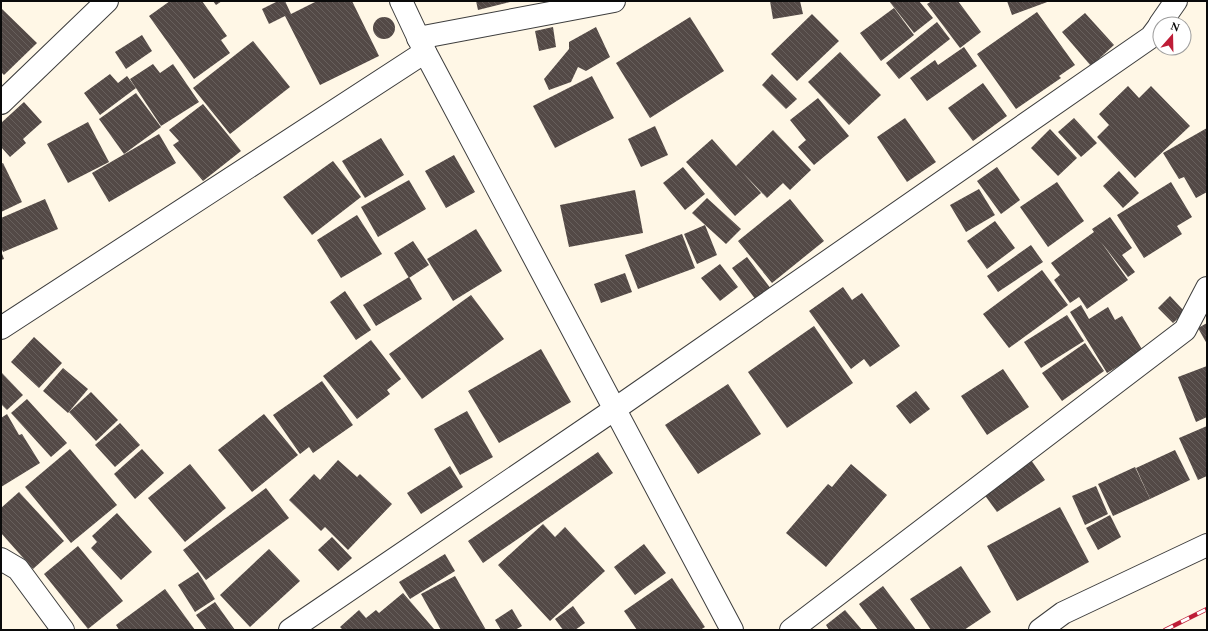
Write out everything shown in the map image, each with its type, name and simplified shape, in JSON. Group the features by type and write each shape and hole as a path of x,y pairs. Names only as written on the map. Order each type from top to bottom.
{"street":[{"path":"1,103 107,1"},
{"path":"401,1 422,45 732,630"},
{"path":"1,328 422,45 614,1"},
{"path":"1166,16 1176,1"},
{"path":"290,630 616,409 1152,36"},
{"path":"791,630 1185,330 1207,288"},
{"path":"1040,630 1063,613 1207,545"},
{"path":"1,559 18,569 63,630"}],"building":[{"path":"170,1 202,1 227,36 221,40 230,53 194,79 149,16"},
{"path":"213,1 222,1 216,5"},
{"path":"278,1 285,1 291,14 317,1 352,1 379,56 320,85 285,16 269,24 262,9"},
{"path":"476,1 510,1 510,2 478,10"},
{"path":"770,1 800,1 803,14 773,19"},
{"path":"889,1 919,1 933,18 914,33"},
{"path":"932,1 958,1 981,32 960,48 927,4"},
{"path":"1007,1 1050,1 1012,15"},
{"path":"1,8 37,43 4,75 1,72"},
{"path":"894,8 914,35 881,61 860,33"},
{"path":"1037,12 1075,65 1059,76 1061,78 1016,109 977,54"},
{"path":"1085,13 1114,45 1091,66 1062,32"},
{"path":"812,14 839,41 797,81 771,54"},
{"path":"384,17 388,18 394,24 394,32 388,38 384,39 380,38 374,32 373,28 374,24 380,18"},
{"path":"690,17 724,71 650,118 616,63"},
{"path":"937,22 950,39 899,79 886,63"},
{"path":"553,27 556,47 539,51 535,31"},
{"path":"596,27 610,57 586,71 578,67 571,82 549,90 544,79 569,49 569,42"},
{"path":"142,35 152,51 126,69 115,52"},
{"path":"253,41 290,87 230,134 193,88"},
{"path":"964,47 977,66 927,101 910,78 935,60 938,65"},
{"path":"840,52 881,95 849,125 808,82"},
{"path":"153,64 160,73 173,64 199,102 161,126 130,79"},
{"path":"110,74 118,83 127,76 136,88 100,115 84,93"},
{"path":"772,74 797,99 786,109 762,85"},
{"path":"592,76 614,118 555,148 533,106"},
{"path":"983,83 1007,116 973,141 948,108"},
{"path":"1128,86 1139,98 1151,86 1190,126 1135,178 1097,137 1109,125 1099,114"},
{"path":"136,93 161,127 124,154 99,119"},
{"path":"818,98 849,136 814,165 798,147 806,140 790,120"},
{"path":"24,102 42,122 23,139 26,143 10,157 1,147 1,123"},
{"path":"203,104 241,151 203,181 173,145 179,141 169,130"},
{"path":"905,118 936,162 907,182 877,137"},
{"path":"1074,118 1097,143 1081,157 1058,132"},
{"path":"88,122 109,162 68,183 47,144"},
{"path":"655,126 668,155 641,167 628,139"},
{"path":"1207,128 1207,192 1196,198 1184,177 1179,179 1163,153"},
{"path":"1050,129 1077,158 1058,176 1031,148"},
{"path":"773,130 811,170 790,190 783,183 767,198 742,172 761,193 735,216 686,162 712,139 736,166"},
{"path":"159,134 176,163 109,202 92,173"},
{"path":"381,138 404,175 365,198 342,161"},
{"path":"454,155 475,192 446,208 425,171"},
{"path":"333,161 361,197 312,235 283,197"},
{"path":"3,163 22,202 1,212 1,164"},
{"path":"683,167 705,194 685,210 663,183"},
{"path":"997,167 1020,200 1001,214 977,181"},
{"path":"1119,171 1139,193 1123,208 1103,186"},
{"path":"409,180 426,209 378,237 361,207"},
{"path":"1057,182 1084,221 1048,247 1020,207"},
{"path":"1171,182 1192,217 1177,226 1182,234 1144,258 1117,215"},
{"path":"979,189 995,215 966,232 950,205"},
{"path":"635,190 643,233 569,247 560,205"},
{"path":"707,198 741,229 726,244 692,213"},
{"path":"45,199 58,229 3,252 1,247 1,218"},
{"path":"790,199 824,241 772,283 738,241"},
{"path":"357,215 382,254 341,278 317,240"},
{"path":"1110,217 1132,248 1122,255 1135,272 1128,277 1101,242 1128,280 1087,309 1079,297 1070,303 1054,280 1060,275 1051,263 1094,232 1092,229"},
{"path":"995,221 1015,248 987,269 967,241"},
{"path":"705,225 717,255 697,264 684,234"},
{"path":"476,229 502,271 453,301 427,259"},
{"path":"682,234 695,268 638,289 625,255"},
{"path":"413,241 429,265 409,278 394,253"},
{"path":"1031,245 1043,262 998,292 987,276"},
{"path":"1,251 4,259 1,260"},
{"path":"747,257 774,293 759,304 732,268"},
{"path":"720,264 738,287 720,301 701,278"},
{"path":"1042,270 1068,305 1009,348 983,314"},
{"path":"625,273 632,292 601,303 594,284"},
{"path":"409,277 422,299 376,326 363,305"},
{"path":"843,287 852,300 862,293 900,346 870,367 864,359 851,369 809,311"},
{"path":"345,291 371,330 356,340 330,302"},
{"path":"471,295 504,339 422,399 389,354"},
{"path":"1170,296 1185,312 1173,323 1158,308"},
{"path":"1081,305 1089,319 1108,307 1115,320 1122,316 1143,351 1107,373 1070,312"},
{"path":"1067,315 1084,341 1041,368 1024,342"},
{"path":"1207,323 1207,344 1198,328"},
{"path":"814,326 853,383 787,428 748,372"},
{"path":"34,337 62,363 39,388 11,362"},
{"path":"371,340 401,379 387,390 390,394 357,419 323,376"},
{"path":"1085,343 1104,371 1062,401 1042,373"},
{"path":"541,349 571,402 499,443 468,391"},
{"path":"1207,366 1207,417 1196,422 1178,377"},
{"path":"63,368 88,389 68,413 43,391"},
{"path":"1003,369 1029,407 987,435 961,396"},
{"path":"1,372 23,395 7,410 1,404"},
{"path":"322,381 353,425 313,453 309,447 300,454 273,415"},
{"path":"728,384 761,434 698,474 665,425"},
{"path":"916,391 930,409 910,424 896,406"},
{"path":"91,392 118,420 96,441 69,412"},
{"path":"27,399 67,443 51,457 11,413"},
{"path":"467,411 493,457 460,475 434,429"},
{"path":"7,414 19,435 22,434 40,463 1,487 1,418"},
{"path":"264,414 298,455 252,492 218,450"},
{"path":"120,423 140,445 115,467 95,445"},
{"path":"1207,426 1207,476 1198,480 1179,438"},
{"path":"70,449 117,505 71,543 25,487"},
{"path":"142,449 164,473 135,499 114,474"},
{"path":"1175,450 1190,480 1150,499 1136,468"},
{"path":"598,452 613,473 483,563 468,541"},
{"path":"1029,457 1045,480 997,512 981,490"},
{"path":"338,460 357,477 360,474 392,504 348,550 325,527 321,531 289,500 314,474 320,480"},
{"path":"190,464 226,508 185,542 148,498"},
{"path":"851,464 887,495 826,567 786,533 828,484 832,487"},
{"path":"450,466 463,487 421,514 407,493"},
{"path":"1135,467 1150,499 1113,516 1098,484"},
{"path":"1096,486 1108,514 1085,525 1072,496"},
{"path":"266,488 289,518 206,580 183,550"},
{"path":"19,492 64,541 33,569 1,533 1,508"},
{"path":"1060,507 1089,562 1017,601 987,546"},
{"path":"117,513 152,552 121,580 91,548 97,542 92,536"},
{"path":"1110,515 1121,537 1098,550 1086,528"},
{"path":"543,524 555,537 565,527 605,571 550,621 498,565"},
{"path":"332,537 352,558 338,571 318,550"},
{"path":"644,544 666,573 635,595 614,567"},
{"path":"78,546 123,601 88,629 44,574"},
{"path":"269,549 300,581 250,627 220,595"},
{"path":"445,554 455,571 410,599 399,582"},
{"path":"961,566 991,612 964,630 931,630 910,599"},
{"path":"198,572 215,599 195,612 178,585"},
{"path":"455,576 486,630 441,630 421,594"},
{"path":"672,578 705,627 700,630 637,630 624,611"},
{"path":"883,586 916,630 878,630 859,604"},
{"path":"165,589 195,630 119,630 116,625"},
{"path":"403,593 434,629 433,630 343,630 340,627 359,610 366,618 376,610 379,613"},
{"path":"215,602 235,630 207,630 196,615"},
{"path":"573,606 585,623 575,630 563,630 555,619"},
{"path":"512,609 522,626 515,630 501,630 495,620"},
{"path":"845,610 862,630 829,630 826,625"}],"railway":[{"path":"1165,630 1207,609"}]}
